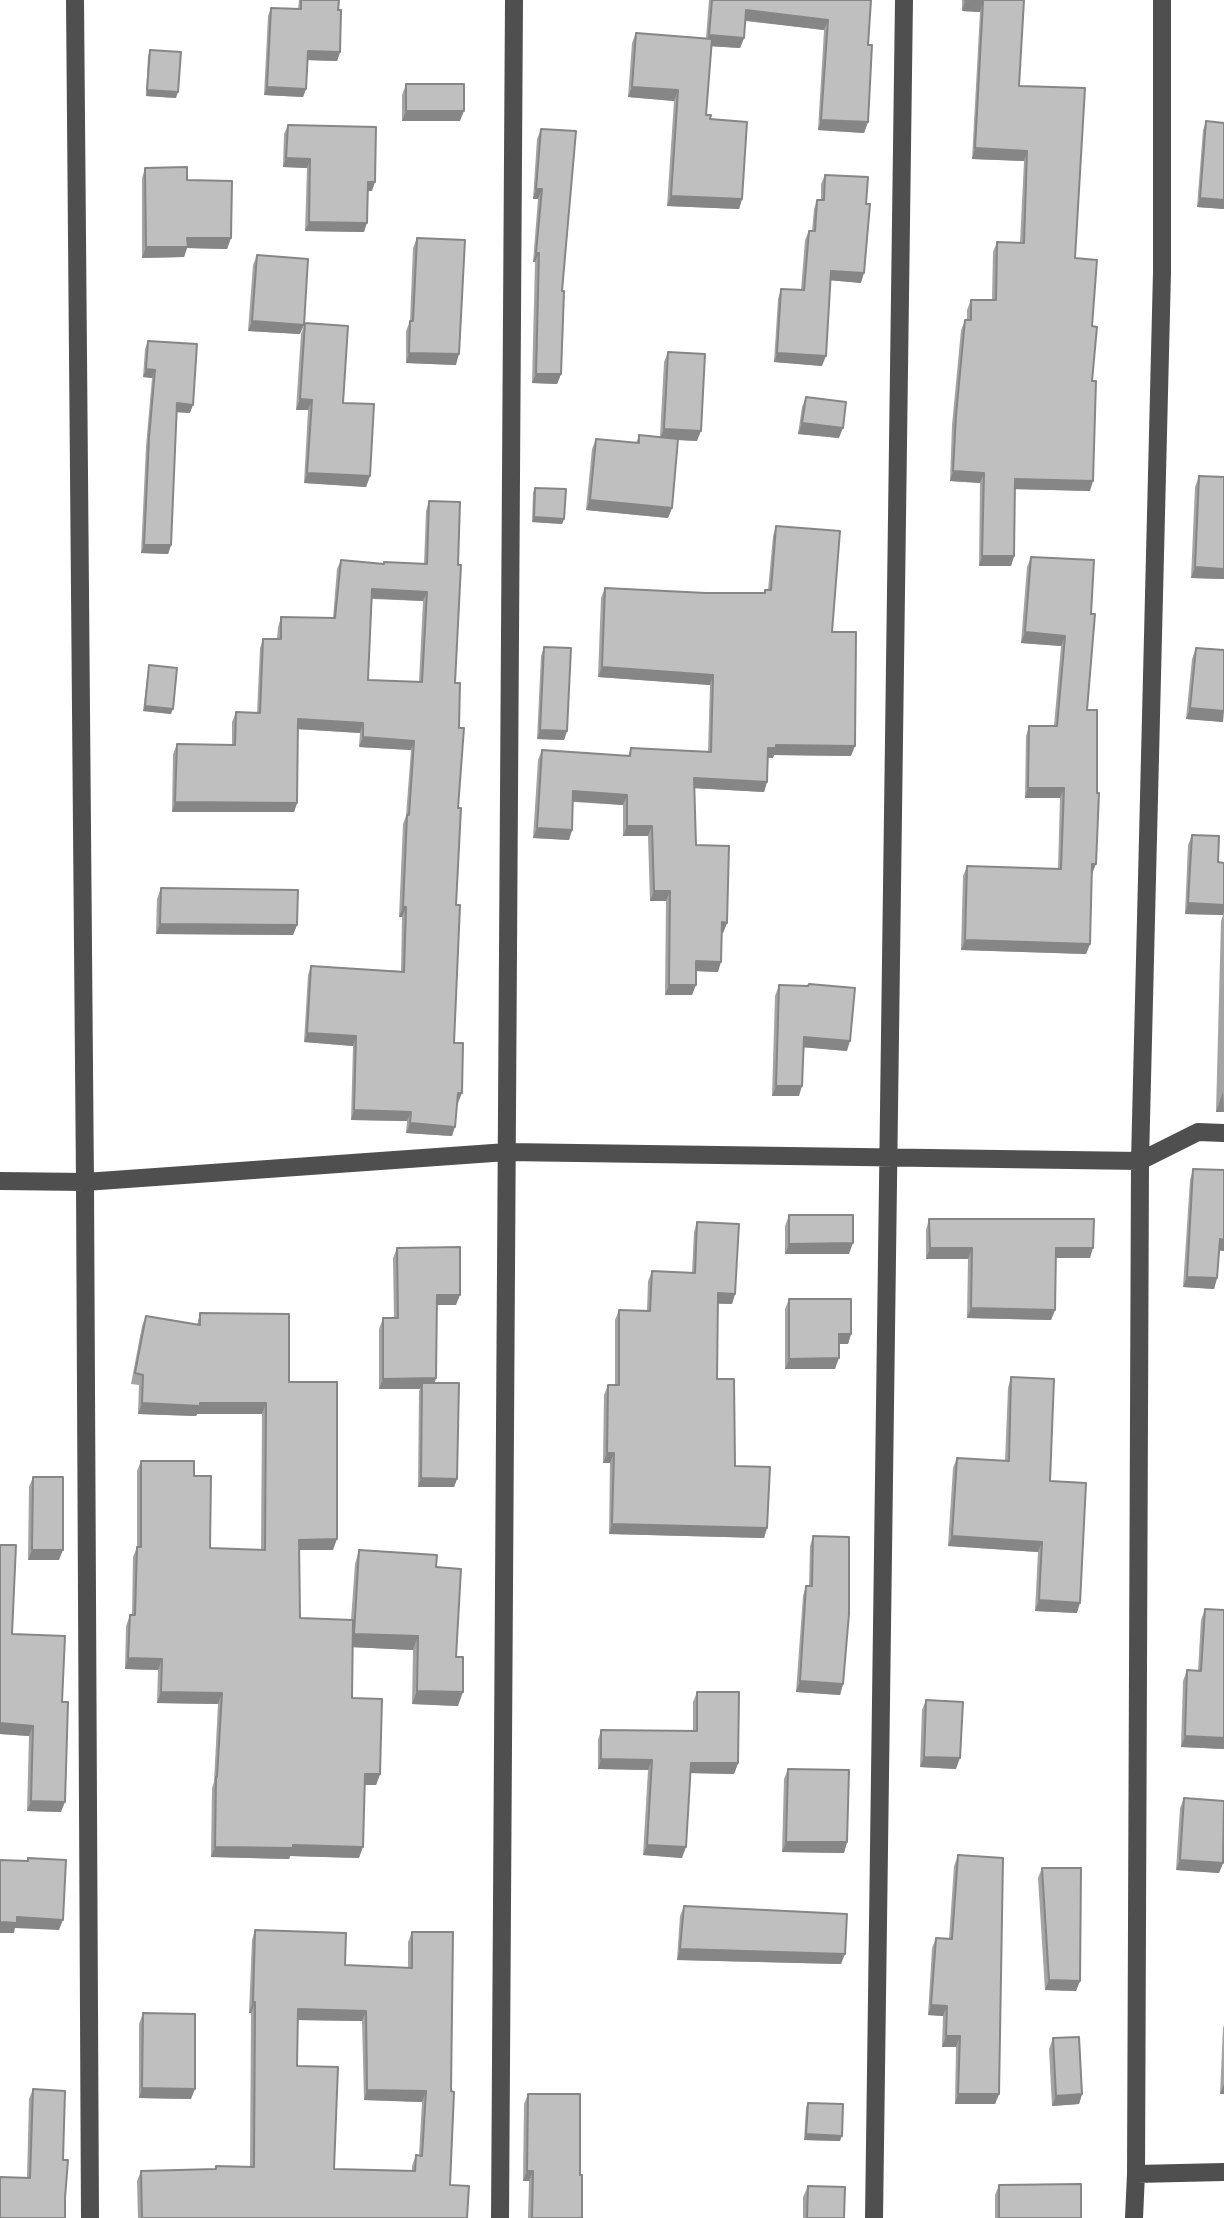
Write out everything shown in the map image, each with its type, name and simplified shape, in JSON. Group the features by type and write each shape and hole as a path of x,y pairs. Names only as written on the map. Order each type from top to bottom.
{"street":[{"path":"75,0 90,2218"},
{"path":"500,2218 514,0"},
{"path":"874,2218 904,0"},
{"path":"1134,2218 1140,1161 1162,272 1162,0"},
{"path":"0,1181 85,1182 507,1152 1140,1161 1198,1132 1224,1133"},
{"path":"1136,2174 1224,2172"}],"building":[{"path":"301,0 339,0 340,52 308,51 306,89 267,87 271,8 301,9"},
{"path":"712,0 871,0 868,45 872,45 868,122 821,120 828,20 746,10 744,38 709,35"},
{"path":"965,0 1024,0 1019,86 1085,88 1075,258 1097,260 1092,326 1097,327 1092,381 1096,381 1093,481 1015,479 1014,556 982,556 984,473 953,471 965,320 971,320 971,300 996,300 997,242 1024,243 1027,151 975,148 983,2"},
{"path":"636,33 712,39 706,115 711,115 710,119 747,122 742,199 671,196 678,90 632,87"},
{"path":"150,50 181,52 178,92 147,90"},
{"path":"406,84 464,84 464,111 406,111"},
{"path":"1206,121 1224,123 1224,200 1200,198"},
{"path":"288,125 376,127 375,182 368,182 367,223 309,222 310,159 286,158"},
{"path":"541,129 576,131 562,291 561,374 536,374 539,253 536,253 542,189 536,189"},
{"path":"187,167 187,180 232,181 231,238 187,238 188,247 146,247 145,168"},
{"path":"825,175 868,177 866,204 870,204 864,273 831,271 826,356 777,353 781,289 804,290 809,231 815,231 817,200 824,200"},
{"path":"417,238 465,240 459,354 409,353"},
{"path":"257,255 308,259 304,325 252,321"},
{"path":"305,323 348,326 343,403 374,404 370,476 307,473 312,400 300,399"},
{"path":"148,341 197,344 193,405 177,403 171,545 144,545 155,370 146,369"},
{"path":"668,352 705,354 701,431 664,429"},
{"path":"806,397 846,402 843,428 802,423"},
{"path":"639,435 678,439 672,508 590,500 596,439 639,443"},
{"path":"1199,476 1224,477 1224,569 1195,567"},
{"path":"535,488 566,489 564,519 534,517"},
{"path":"429,501 460,502 458,565 461,565 455,683 460,683 459,728 464,728 458,808 461,808 456,905 460,905 454,1043 463,1043 462,1093 458,1093 455,1127 410,1123 411,1112 354,1110 356,1036 307,1033 311,966 404,972 406,907 403,907 414,741 363,737 363,723 298,719 297,803 175,802 177,744 235,745 236,712 260,713 263,639 281,639 281,617 335,618 341,560 427,564","holes":["372,589 427,592 422,682 368,680"]},
{"path":"776,526 840,531 832,632 856,632 855,746 776,745 776,748 768,748 767,782 694,778 696,845 729,846 727,923 722,922 721,962 696,961 696,985 669,985 670,891 654,891 652,826 627,826 627,795 573,791 572,830 537,828 542,750 630,756 631,748 711,752 713,675 602,667 605,588 765,593 765,590 771,590"},
{"path":"1031,557 1094,560 1091,614 1095,614 1087,710 1097,710 1099,793 1096,864 1092,864 1090,944 965,940 967,866 1061,869 1064,788 1028,788 1029,726 1057,726 1065,636 1025,632"},
{"path":"544,647 571,648 567,731 540,730"},
{"path":"1196,648 1224,650 1224,711 1190,708"},
{"path":"149,665 177,668 173,709 145,706"},
{"path":"1192,835 1219,836 1218,862 1224,863 1224,905 1188,903"},
{"path":"161,888 298,890 297,925 160,924"},
{"path":"809,984 855,988 850,1041 804,1037 802,1086 776,1086 779,985"},
{"path":"1193,1169 1224,1170 1224,1240 1220,1239 1217,1278 1187,1277"},
{"path":"789,1215 853,1215 853,1243 789,1244"},
{"path":"929,1219 1094,1219 1093,1248 1056,1248 1055,1310 971,1308 972,1248 930,1248"},
{"path":"697,1222 739,1224 735,1294 718,1293 717,1379 734,1379 735,1466 770,1467 767,1528 612,1524 614,1453 607,1453 608,1385 619,1385 619,1310 650,1311 652,1271 695,1273"},
{"path":"460,1247 460,1295 437,1295 436,1378 383,1379 383,1318 398,1318 397,1248"},
{"path":"789,1299 851,1299 851,1334 839,1334 839,1358 789,1359"},
{"path":"200,1313 289,1314 289,1382 337,1382 337,1539 299,1540 300,1618 353,1620 352,1698 382,1699 380,1774 365,1774 363,1847 215,1847 216,1777 222,1693 161,1692 162,1659 128,1658 130,1615 135,1615 137,1547 141,1547 141,1461 194,1461 194,1476 211,1476 210,1548 265,1550 266,1403 200,1403 200,1406 142,1403 143,1375 135,1373 146,1316 200,1325"},
{"path":"1011,1377 1054,1379 1050,1481 1086,1483 1080,1603 1039,1600 1042,1542 952,1536 957,1458 1009,1461"},
{"path":"422,1383 459,1383 457,1479 421,1478"},
{"path":"33,1477 63,1477 63,1550 32,1550"},
{"path":"813,1536 849,1537 849,1614 843,1684 800,1681 806,1586 812,1586"},
{"path":"0,1545 16,1545 12,1634 65,1636 62,1702 68,1702 65,1802 31,1801 33,1726 0,1723"},
{"path":"359,1550 437,1555 436,1567 461,1569 456,1657 463,1657 463,1692 417,1691 418,1636 354,1634"},
{"path":"1205,1609 1224,1610 1224,1738 1185,1736 1187,1670 1201,1671"},
{"path":"697,1692 739,1692 738,1763 691,1763 686,1847 647,1845 652,1760 601,1759 601,1730 697,1731"},
{"path":"926,1700 963,1702 960,1758 924,1757"},
{"path":"788,1769 849,1770 847,1842 786,1842"},
{"path":"1184,1798 1224,1801 1223,1863 1180,1860"},
{"path":"958,1855 1003,1858 999,2094 958,2094 960,2036 946,2036 947,2006 931,2005 936,1938 952,1939"},
{"path":"28,1858 66,1860 63,1920 17,1917 17,1923 0,1922 0,1860 28,1861"},
{"path":"1042,1868 1081,1868 1080,1981 1049,1980"},
{"path":"684,1906 847,1914 845,1954 680,1949"},
{"path":"255,1930 346,1933 345,1965 412,1968 412,1932 453,1932 451,2091 454,2092 450,2185 469,2186 467,2218 142,2218 141,2171 216,2169 216,2166 254,2167","holes":["298,2009 366,2011 367,2090 426,2091 422,2156 416,2155 415,2171 334,2169 338,2067 297,2066"]},
{"path":"143,2013 195,2014 195,2089 142,2088"},
{"path":"1079,2037 1082,2094 1056,2096 1053,2038"},
{"path":"33,2089 65,2091 63,2160 68,2160 65,2218 0,2218 0,2177 30,2178"},
{"path":"528,2094 580,2094 582,2218 532,2218 533,2171 527,2171"},
{"path":"808,2103 843,2104 842,2136 806,2134"},
{"path":"1081,2184 1081,2218 999,2218 999,2185"},
{"path":"808,2186 845,2187 844,2218 807,2218"}]}
